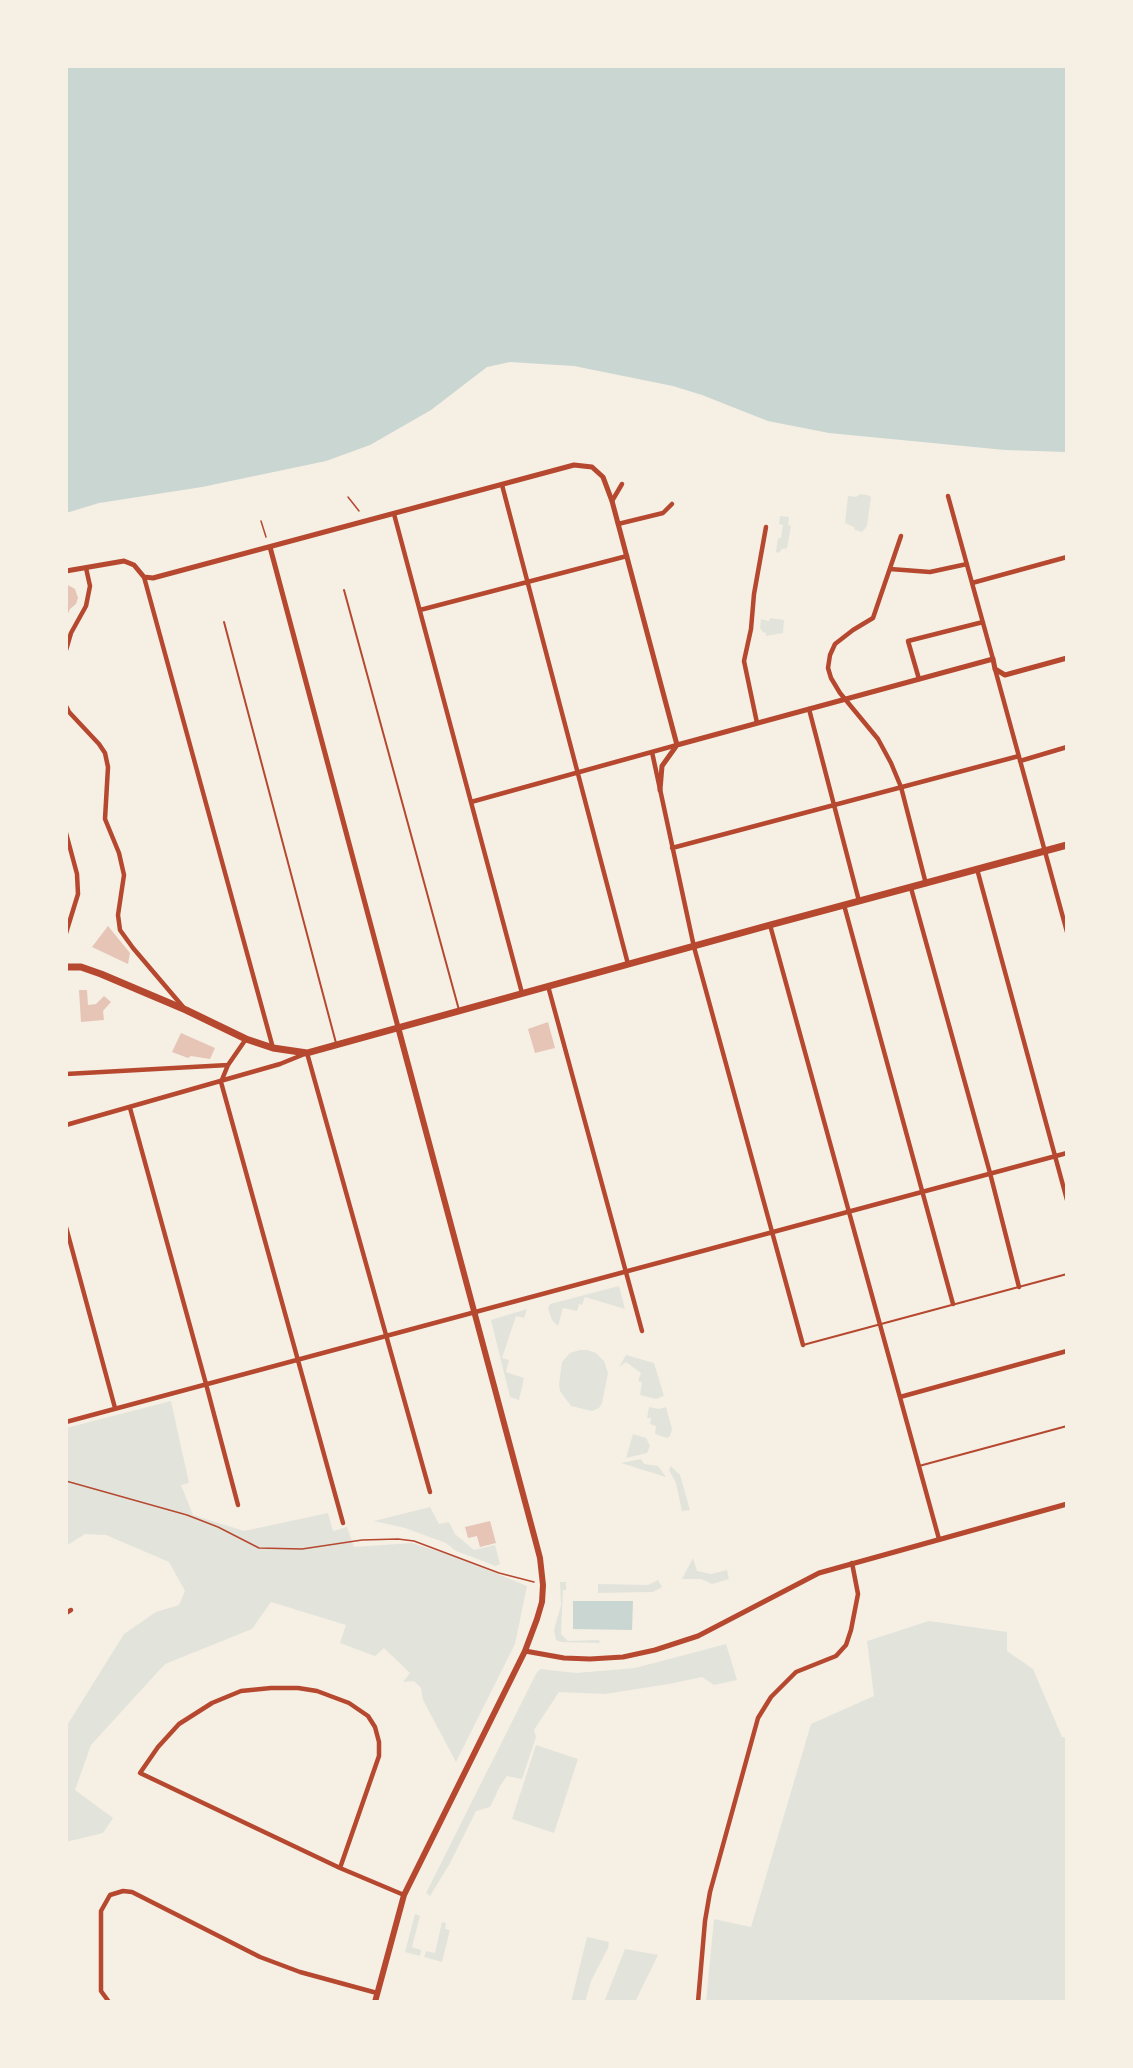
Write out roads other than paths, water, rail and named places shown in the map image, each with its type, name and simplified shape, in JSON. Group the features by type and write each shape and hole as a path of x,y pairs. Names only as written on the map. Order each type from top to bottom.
{"main road":[{"path":"66,967 81,967 90,970 273,1048 306,1053 694,947 770,924 1067,845"},
{"path":"375,2002 404,1895 525,1651 540,1610 543,1585 540,1558 398,1027"}],"street":[{"path":"144,577 153,578 574,465 584,465 598,471 603,477 612,501 676,745"},
{"path":"612,501 622,484"},
{"path":"502,485 628,964"},
{"path":"948,496 1067,932"},
{"path":"618,524 663,513 672,504"},
{"path":"394,514 522,993"},
{"path":"758,723 744,661 750,637 754,594 766,527"},
{"path":"901,536 873,618 853,630 832,648 829,673 845,700 878,739 901,787 926,884"},
{"path":"270,546 398,1027"},
{"path":"420,610 627,556"},
{"path":"972,583 1067,557"},
{"path":"66,571 124,561 134,565 144,577 273,1048"},
{"path":"890,569 930,572 967,564"},
{"path":"66,650 71,633 86,606 90,586 86,568"},
{"path":"919,679 908,641 982,622"},
{"path":"995,669 1005,675 1067,658"},
{"path":"471,802 993,659"},
{"path":"66,706 105,753 108,767 105,819 119,853 124,875 118,908 120,930 186,1010"},
{"path":"809,710 859,901"},
{"path":"660,790 660,776 664,760 676,745"},
{"path":"672,848 901,787 1067,747"},
{"path":"652,752 694,947 803,1345"},
{"path":"66,833 77,874 78,894 66,933"},
{"path":"977,869 1067,1200"},
{"path":"911,888 1019,1287"},
{"path":"844,905 953,1304"},
{"path":"770,924 939,1539"},
{"path":"548,986 642,1331"},
{"path":"246,1038 228,1065 221,1082 342,1523"},
{"path":"66,1125 221,1082 280,1064 306,1053 430,1492"},
{"path":"66,1074 228,1065"},
{"path":"130,1108 238,1505"},
{"path":"66,1422 386,1334 1067,1153"},
{"path":"66,1227 115,1408"},
{"path":"900,1396 1067,1351"},
{"path":"525,1651 564,1658 590,1659 623,1657 655,1650 698,1636 819,1573 1067,1504"},
{"path":"698,2002 705,1921 710,1892 758,1718 771,1697 796,1672 836,1656 846,1645 858,1594 852,1563"},
{"path":"340,1868 376,1766 379,1742 375,1727 368,1716 349,1703 317,1691 298,1688 241,1691 212,1703 179,1724 158,1747 140,1773 340,1868 404,1895"},
{"path":"109,2002 101,1991 101,1911 110,1895 123,1891 132,1892 260,1957 300,1972 377,1993"}],"lane":[{"path":"344,590 459,1010"},
{"path":"224,622 336,1044"},
{"path":"803,1345 1067,1274"},
{"path":"919,1466 1067,1426"}]}
